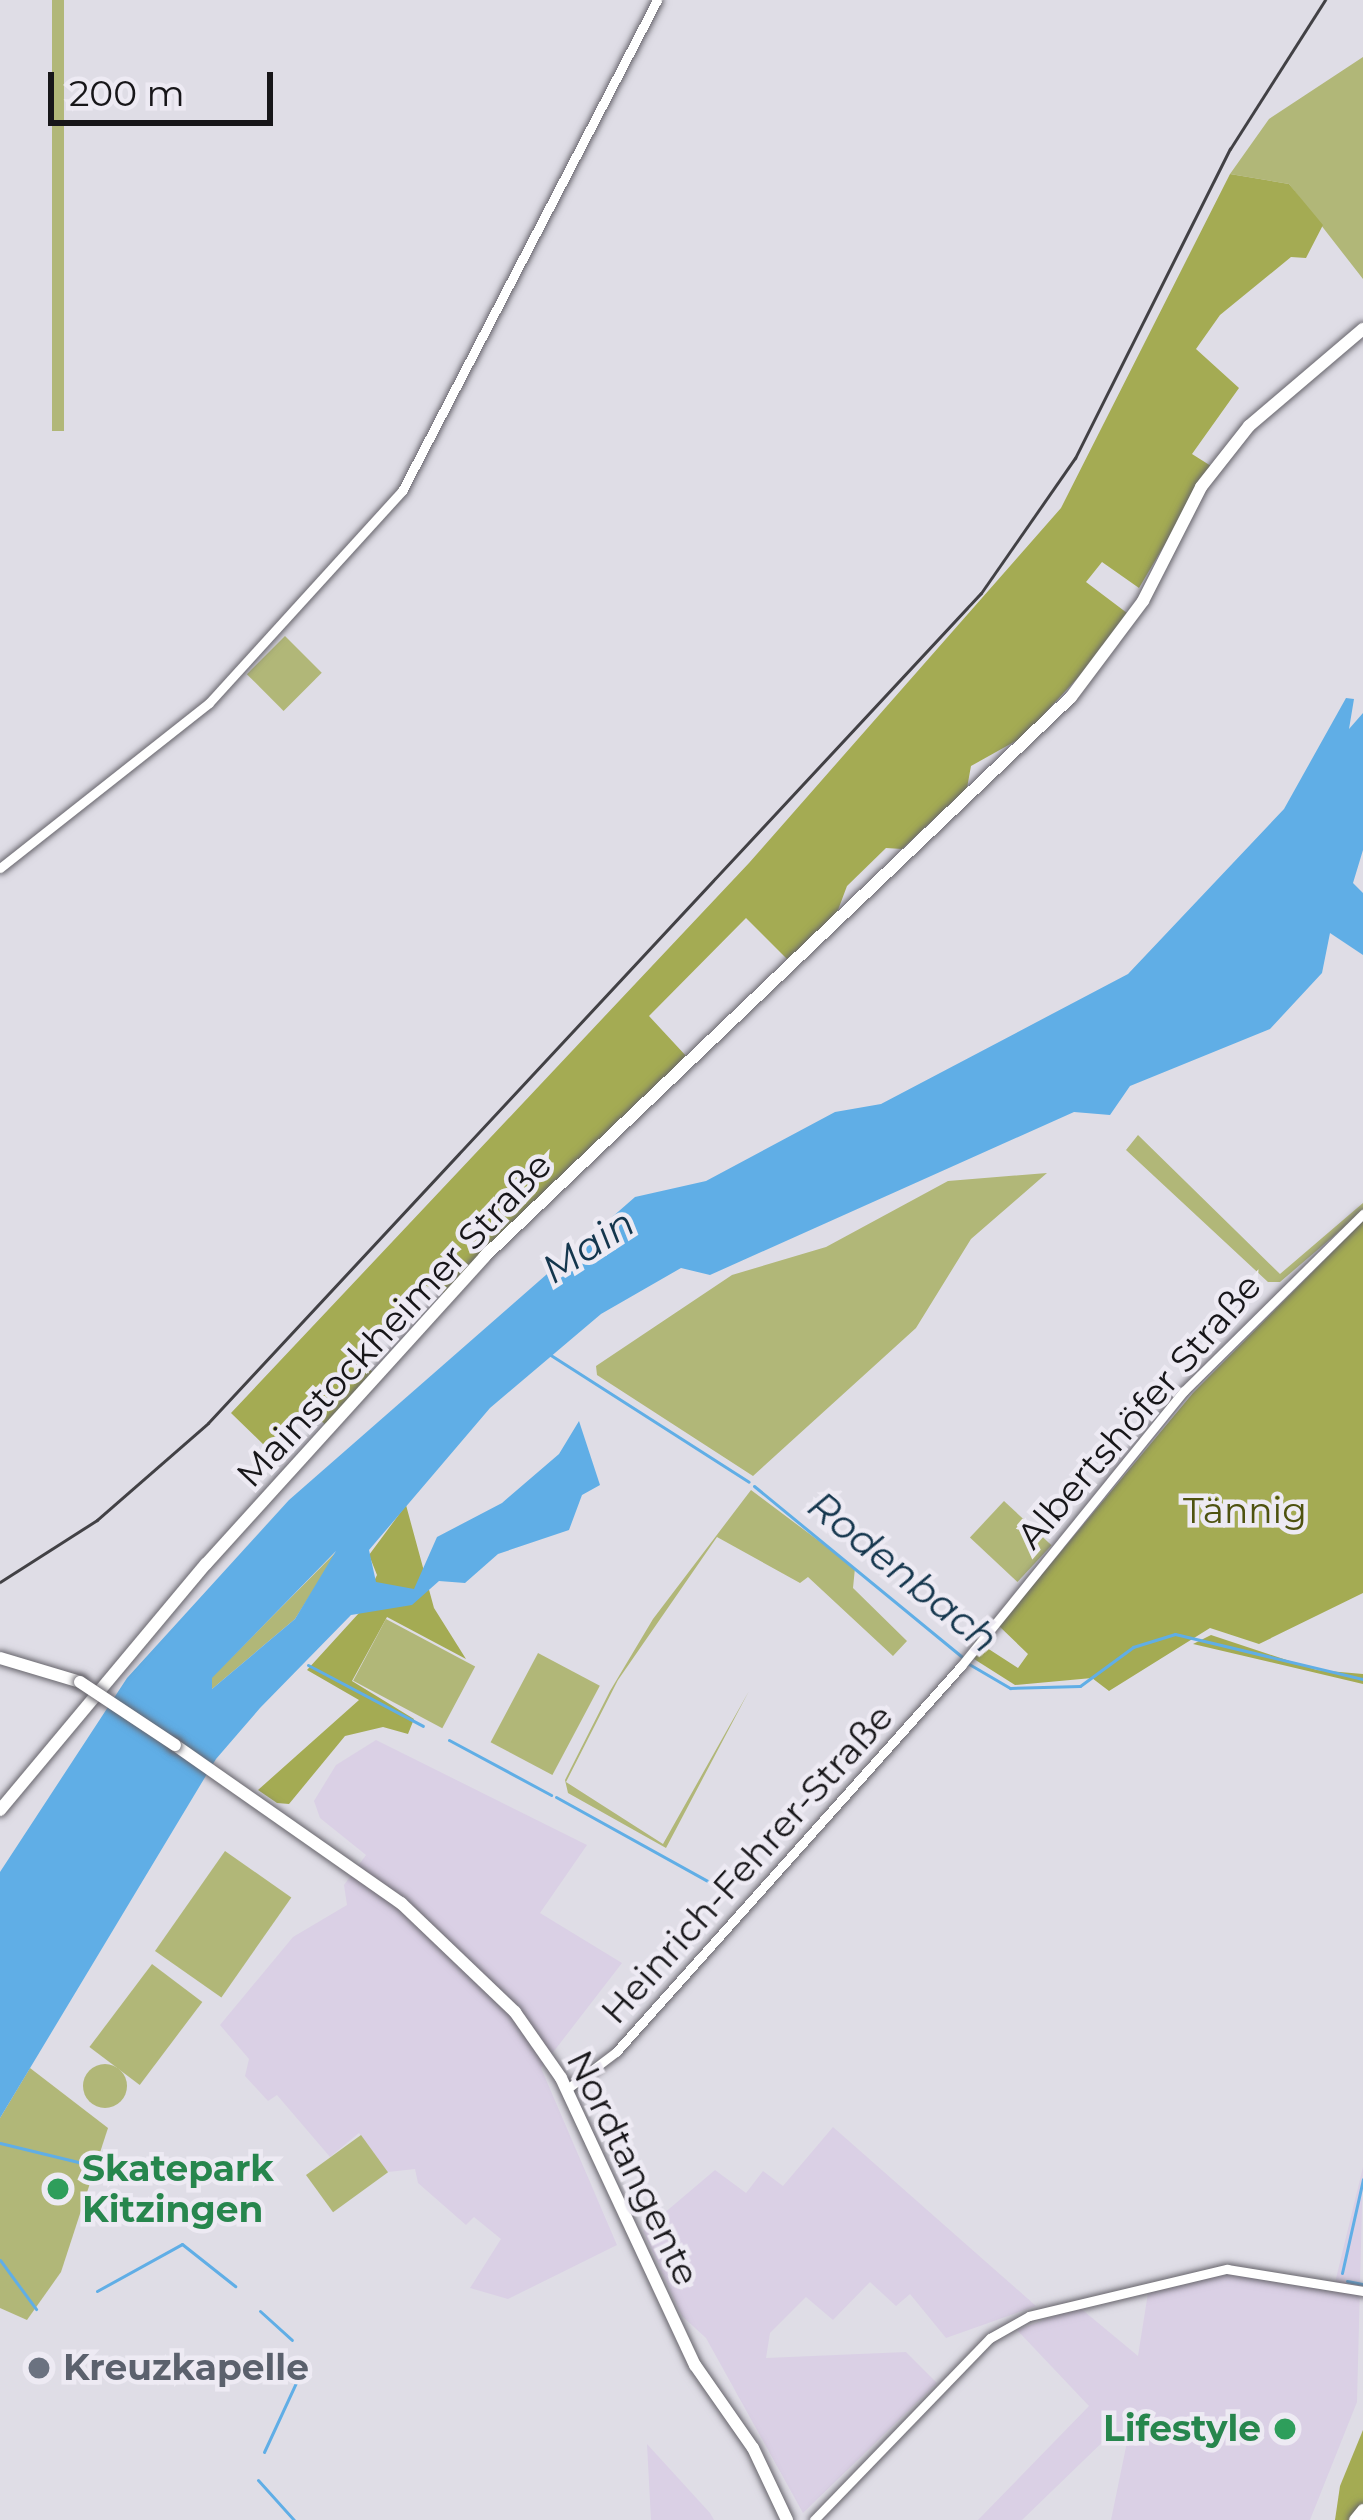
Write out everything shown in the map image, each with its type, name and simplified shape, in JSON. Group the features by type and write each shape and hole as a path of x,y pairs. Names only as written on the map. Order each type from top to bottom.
{"main road":[{"name":"Mainstockheimer Straße","path":"0,1810 206,1564 484,1257 1071,697 1143,601 1202,487 1249,426 1363,329"},
{"name":"Nordtangente","path":"0,1658 80,1682 360,1873 475,1968 567,2089 687,2349 787,2520"},
{"path":"1355,2520 1363,2510"}],"street":[{"path":"0,868 187,722 277,631 421,464 511,267 658,0"},
{"name":"Albertshöfer Straße","path":"961,1666 1162,1416 1296,1271 1363,1214"},
{"name":"Heinrich-Fehrer-Straße","path":"567,2089 616,2052 961,1666"},
{"path":"814,2520 990,2338 1029,2316 1227,2269 1363,2290"}],"shaded area":[{"path":"376,1740 587,1845 540,1913 622,1963 541,2068 617,2245 508,2299 470,2288 501,2239 474,2217 466,2225 418,2183 415,2169 388,2172 359,2133 330,2157 277,2095 268,2101 245,2076 249,2059 220,2025 293,1937 347,1905 344,1885 366,1855 320,1818 314,1801 336,1765"},
{"path":"833,2127 1036,2306 946,2338 910,2294 896,2306 870,2282 833,2320 806,2297 770,2333 766,2358 906,2352 937,2383 803,2513 706,2338 682,2316 643,2231 715,2170 746,2193 763,2171 783,2186"},
{"path":"1363,2167 1357,2402 1310,2520 1111,2520 1127,2442 1115,2430 1022,2520 978,2520 1089,2406 1017,2330 1079,2307 1138,2356 1148,2293 1227,2274 1333,2291"},
{"path":"647,2444 710,2513 714,2520 651,2520"}],"green space":[{"path":"52,0 64,0 64,431 52,431"},
{"path":"1363,57 1363,279 1289,184 1230,174 1269,119"},
{"path":"1230,174 1289,184 1323,225 1306,258 1291,257 1220,315 1196,349 1239,388 1192,454 1211,466 1139,588 1102,562 1086,582 1127,613 1095,659 1023,737 971,766 967,788 902,849 886,848 847,886 835,918 787,959 746,918 649,1016 687,1057 447,1294 419,1283 357,1358 377,1376 329,1428 306,1407 267,1448 231,1413 749,863 1061,508"},
{"path":"285,636 322,673 284,711 247,674"},
{"path":"1138,1135 1280,1274 1363,1203 1363,1211 1280,1282 1268,1282 1126,1150"},
{"path":"1047,1173 971,1239 916,1328 753,1476 597,1375 596,1366 732,1275 826,1247 948,1181"},
{"name":"Tännig","path":"1363,1221 1363,1593 1259,1644 1210,1628 1109,1691 1092,1678 1015,1685 974,1659 984,1646 1018,1668 1028,1654 999,1626 1193,1393"},
{"path":"751,1490 855,1568 853,1588 907,1641 893,1656 808,1577 800,1583 717,1537 618,1680 566,1782 663,1844 749,1691 666,1848 568,1793 565,1780 610,1691 653,1619"},
{"path":"1004,1501 1052,1545 1017,1582 970,1538"},
{"path":"406,1505 434,1608 466,1659 387,1617 352,1681 414,1719 408,1734 383,1727 345,1736 289,1804 277,1803 258,1790 359,1700 307,1670 359,1613 377,1575 369,1555"},
{"path":"340,1548 295,1619 212,1689 211,1678"},
{"path":"386,1619 475,1666 442,1728 353,1681"},
{"path":"1211,1635 1317,1670 1363,1674 1363,1684 1193,1644"},
{"path":"538,1653 600,1686 552,1775 491,1742"},
{"path":"225,1851 291,1897 221,1997 155,1951"},
{"path":"152,1964 202,2002 140,2085 89,2047"},
{"path":"105,2064 120,2071 127,2086 120,2101 105,2108 90,2101 83,2086 90,2071"},
{"path":"30,2068 108,2128 61,2272 27,2320 0,2308 0,2118"},
{"path":"361,2135 388,2172 333,2212 306,2175"},
{"path":"1363,2430 1363,2520 1335,2520 1340,2486"}],"water":[{"name":"Main","path":"1346,698 1354,699 1349,729 1363,713 1363,850 1353,883 1363,893 1363,955 1330,933 1322,973 1270,1029 1130,1086 1110,1115 1074,1112 710,1275 681,1268 601,1314 490,1408 369,1550 376,1582 414,1589 437,1537 502,1503 559,1454 579,1421 600,1485 582,1495 569,1530 498,1554 465,1583 439,1581 412,1605 351,1615 260,1708 216,1759 0,2118 0,1872 127,1678 289,1500 635,1197 706,1181 835,1112 881,1104 1128,974 1284,809","holes":["336,1551 295,1619 212,1689 212,1678"]}],"waterway":[{"name":"Rodenbach","path":"549,1354 749,1482"},
{"name":"Rodenbach","path":"754,1486 962,1657"},
{"name":"Rodenbach","path":"969,1664 1010,1688 1080,1686 1133,1647 1175,1634 1363,1679"},
{"path":"308,1665 423,1726"},
{"path":"449,1740 551,1795"},
{"path":"556,1797 720,1888"},
{"path":"0,2143 86,2164"},
{"path":"1342,2273 1363,2179"},
{"path":"97,2291 182,2244 235,2286"},
{"path":"0,2260 36,2309"},
{"path":"1347,2281 1363,2284"},
{"path":"260,2311 292,2340"},
{"path":"264,2452 300,2374"},
{"path":"258,2480 294,2520"}],"railway":[{"path":"0,1582 97,1520 208,1423 981,593 1075,458 1230,149 1325,0"}],"place":[{"name":"Skatepark Kitzingen","path":"58,2189"},
{"name":"Kreuzkapelle","path":"39,2368"},
{"name":"Lifestyle","path":"1285,2429"}]}
